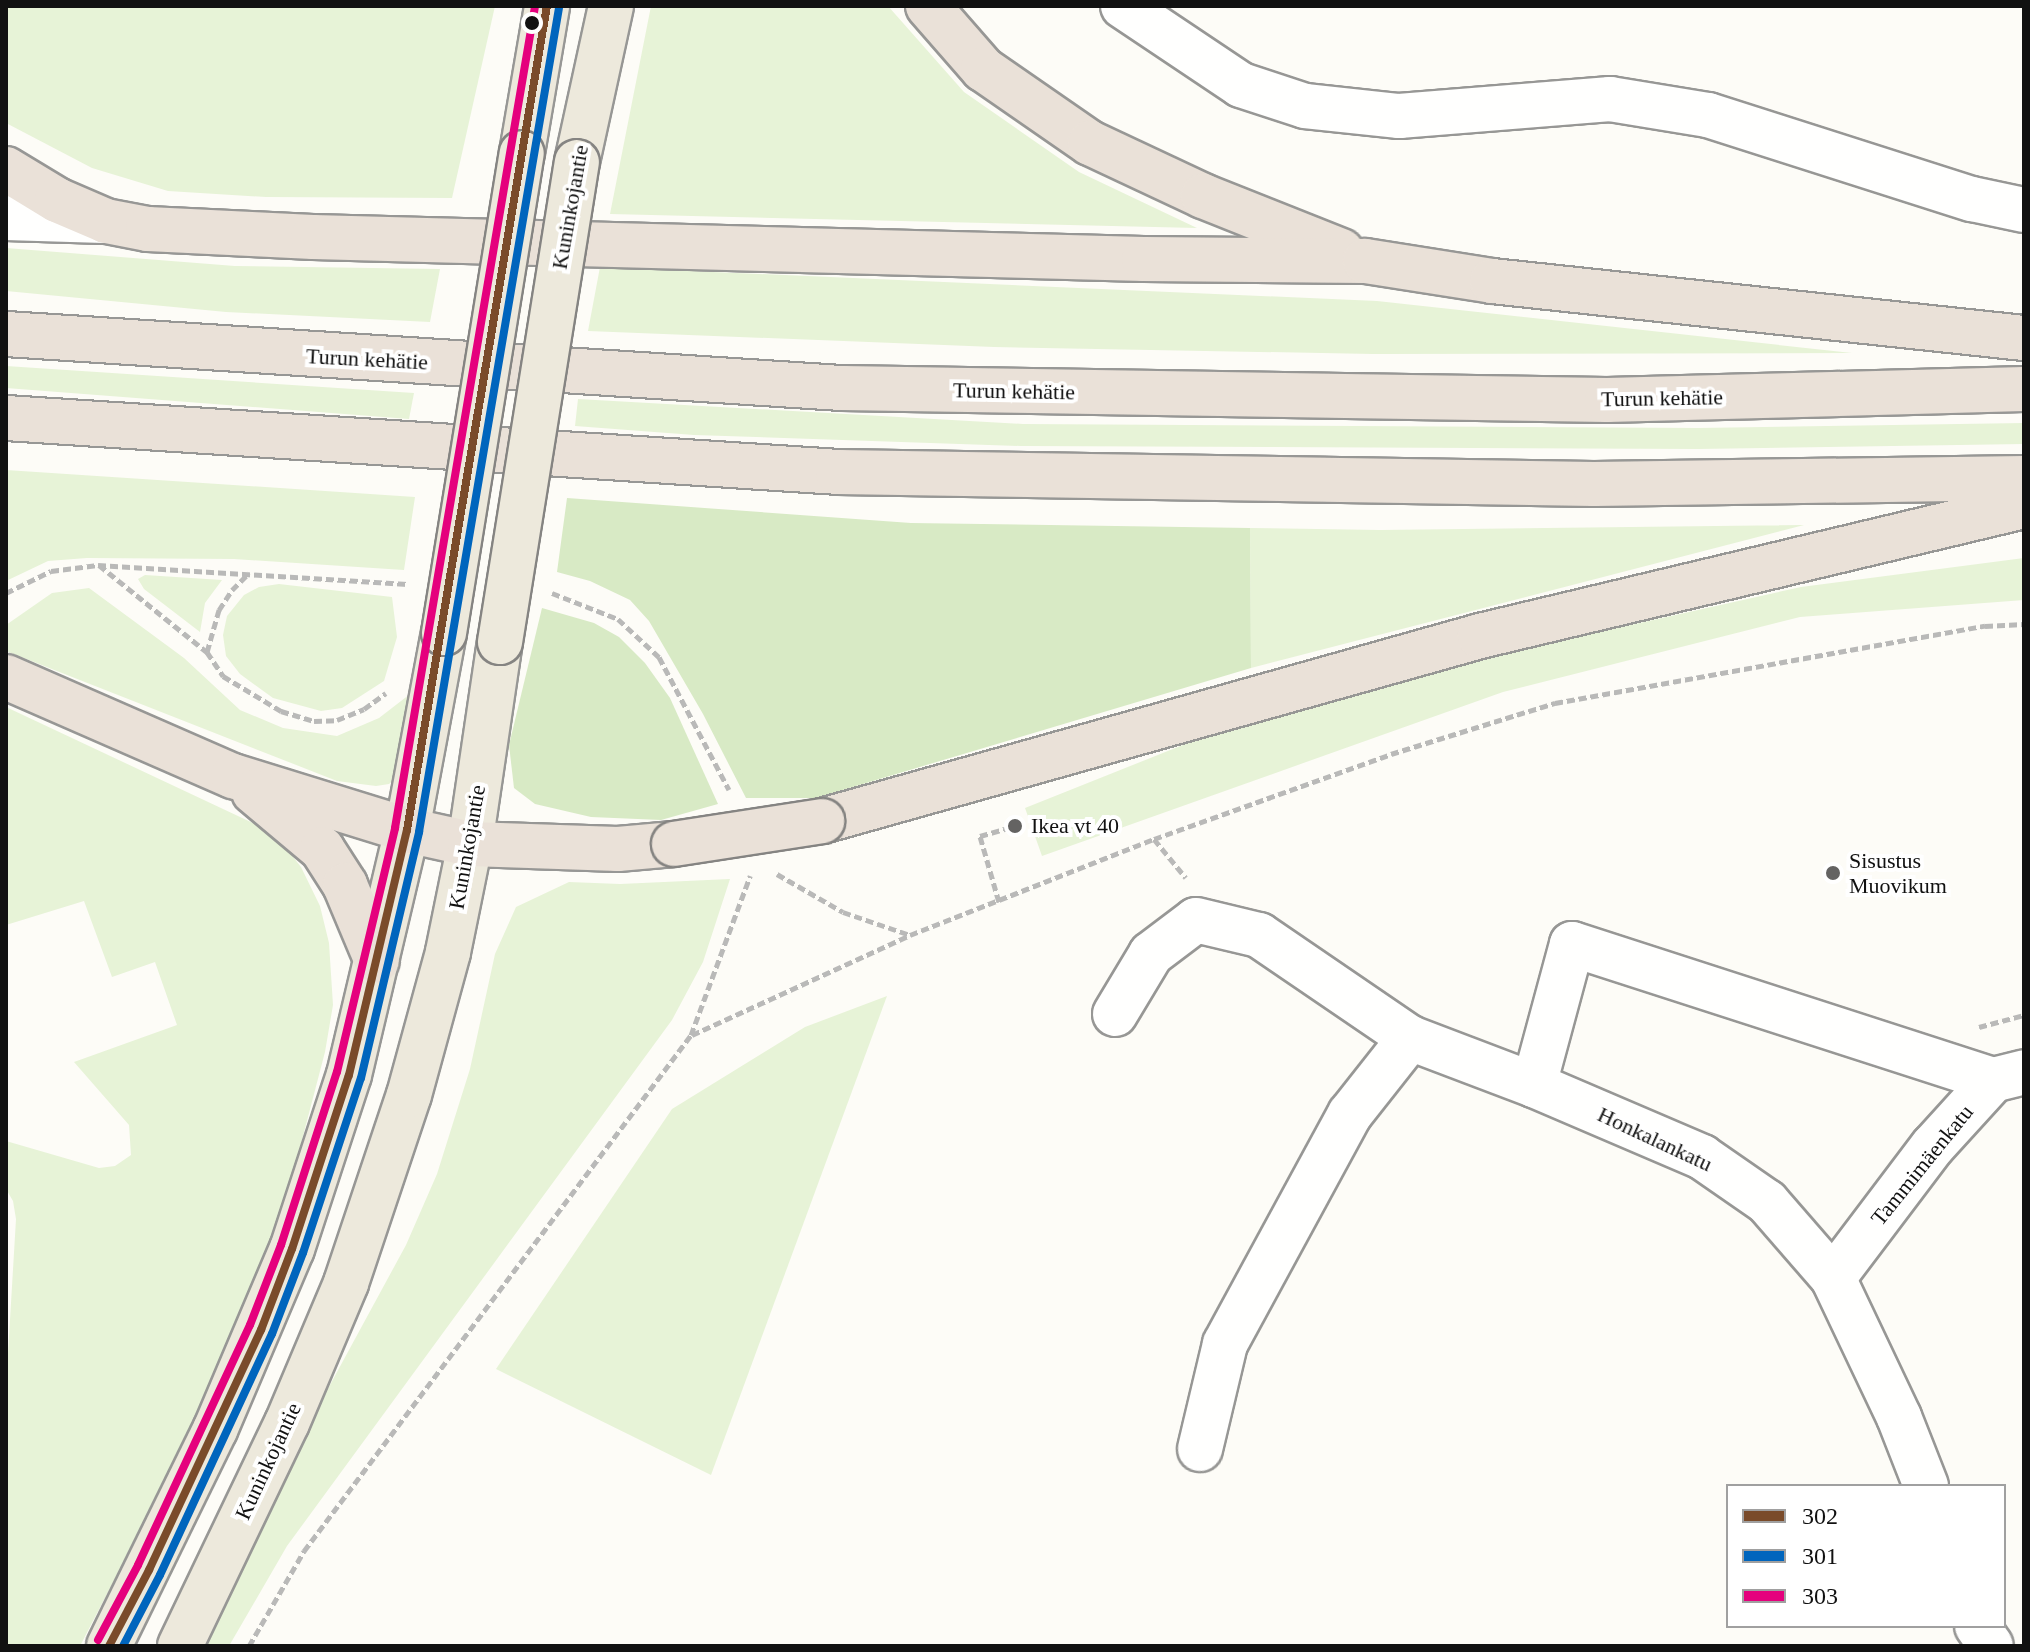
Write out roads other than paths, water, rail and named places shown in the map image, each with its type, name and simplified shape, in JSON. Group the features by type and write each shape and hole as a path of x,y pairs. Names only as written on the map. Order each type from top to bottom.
{"highway":[{"path":"928,6 983,69 1090,143 1203,196 1365,261"},
{"path":"6,169 57,200 106,221 148,229 313,237 1144,259 1365,261 1492,281 2024,338"},
{"name":"Turun kehätie","path":"6,334 842,388 1607,400 2024,389"},
{"path":"6,418 838,472 1594,484 2024,478"},
{"path":"14,681 233,776 407,830 470,844 618,849 674,844 822,821 1480,636 2024,506"},
{"path":"233,776 322,849 345,885 377,961"}],"main road":[{"path":"109,1646 162,1542 271,1303 349,1075 407,830 444,633 547,6"},
{"name":"Kuninkojantie","path":"180,1646 287,1423 346,1283 409,1095 448,952 470,844 577,162 611,6"}],"street":[{"path":"1123,6 1241,85 1305,106 1399,116 1610,99 1708,115 1972,199 2024,210"},
{"path":"6,218 106,221"},
{"name":"Honkalankatu","path":"1115,1014 1151,954 1196,920 1259,935 1410,1038 1534,1085 1702,1157 1767,1202 1833,1278 1899,1417 1925,1484"},
{"path":"1534,1085 1572,944 2008,1076"},
{"path":"1200,1449 1225,1344 1350,1114 1410,1038"},
{"name":"Tammimäenkatu","path":"1833,1278 1933,1146 2008,1076"},
{"path":"1978,1628 1991,1646"}],"place":[{"name":"Ikea vt 40","path":"1015,826"},
{"name":"Sisustus Muovikum","path":"1833,873"}]}
